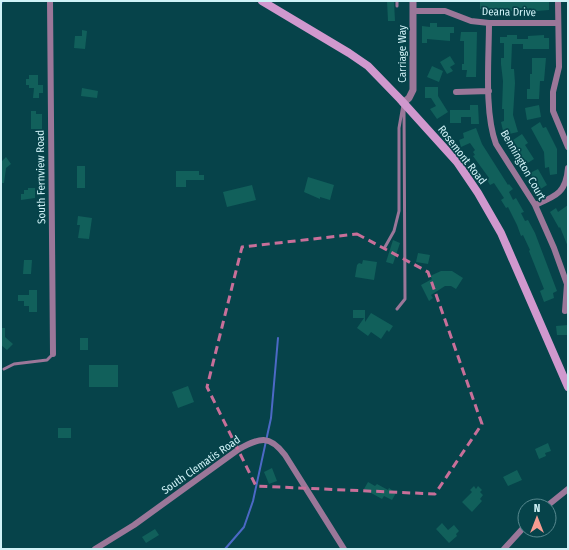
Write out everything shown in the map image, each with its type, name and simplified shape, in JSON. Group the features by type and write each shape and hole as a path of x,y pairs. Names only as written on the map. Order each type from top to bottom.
{"main road":[{"name":"Rosemont Road","path":"262,1 359,60 382,80 454,159 486,206 504,239 568,387"}],"street":[{"name":"South Fernview Road","path":"50,1 53,354"},
{"name":"Carriage Way","path":"403,103 409,98 413,90 413,1"},
{"path":"558,1 558,67 553,92 552,111 568,147"},
{"name":"Deana Drive","path":"413,11 445,11 472,21 489,23 558,23"},
{"name":"Bennington Court","path":"489,23 489,91 491,126 496,144 535,205 554,248 567,283 568,297 565,311"},
{"path":"456,92 489,91"},
{"path":"535,205 554,197 560,192 567,180 568,168"},
{"name":"South Clematis Road","path":"95,549 134,525 239,449 253,442 265,440 276,444 285,455 344,549"},
{"path":"557,499 568,490"},
{"path":"504,549 517,535"}],"lane":[{"path":"397,1 397,6"},
{"path":"385,247 394,231 400,211 399,128 403,103"},
{"path":"397,309 404,299 405,112 403,103"},
{"path":"4,369 14,364 47,360 53,354"}],"highlighted area":[{"path":"357,234 428,272 482,424 435,494 256,486 207,387 242,247"}],"building":[{"path":"387,1 394,1 395,21 388,21"},
{"path":"480,1 549,1 549,10 525,12 525,9 513,9 513,11 480,9"},
{"path":"430,23 437,23 437,27 454,27 454,33 450,33 450,41 427,39 427,43 422,43 422,26 430,27"},
{"path":"82,30 87,31 85,49 74,48 75,36 82,36"},
{"path":"461,32 477,32 476,77 466,77 467,70 462,70 462,64 464,64 464,41 460,41"},
{"path":"507,35 517,35 517,39 528,39 528,36 544,35 544,38 549,38 549,49 523,49 523,44 512,44 511,69 514,69 515,83 513,115 518,132 504,135 501,122 504,121 504,109 502,109 503,81 501,58 504,58 504,43 500,43 500,37 507,37"},
{"path":"450,56 455,64 450,67 453,71 447,74 440,62"},
{"path":"532,58 546,58 544,81 540,81 539,99 527,99 527,89 530,89 530,74 532,74"},
{"path":"432,66 443,71 439,82 427,77"},
{"path":"29,75 38,75 38,85 43,85 43,93 39,93 39,98 33,98 34,88 29,88 29,85 26,85 26,79 29,79"},
{"path":"425,87 438,87 438,96 448,112 437,119 430,109 436,106 431,98 425,98"},
{"path":"82,88 98,91 97,98 81,96"},
{"path":"470,105 478,105 479,124 471,124 471,117 461,117 461,123 450,123 450,110 470,110"},
{"path":"539,105 541,117 527,120 525,108"},
{"path":"31,111 36,111 36,114 42,114 42,129 31,129"},
{"path":"540,122 543,128 546,127 557,149 557,174 550,175 549,167 545,168 544,152 531,128"},
{"path":"476,128 482,144 508,185 509,184 513,189 509,192 513,200 516,198 524,212 521,213 525,221 528,220 535,233 557,291 553,293 554,298 544,302 540,291 544,289 529,251 530,250 523,235 521,236 508,207 506,208 501,200 504,198 494,183 490,185 487,180 489,178 473,156 475,155 473,152 475,150 470,143 461,147 459,140 464,138 463,133"},
{"path":"522,134 528,143 525,145 534,159 526,164 510,142"},
{"path":"6,157 11,164 6,168 4,183 1,183 1,162"},
{"path":"77,166 85,166 85,188 77,188"},
{"path":"538,169 547,185 539,190 530,173"},
{"path":"176,171 199,171 199,175 204,175 204,180 186,180 186,187 176,187"},
{"path":"308,177 334,185 330,200 320,197 320,199 304,192"},
{"path":"252,185 256,200 227,207 223,192"},
{"path":"28,188 35,188 35,198 21,200 21,194 24,194 24,190 28,190"},
{"path":"568,205 568,247 560,227 559,228 550,212 556,208 558,212"},
{"path":"78,216 92,218 89,239 78,238 80,225 77,225"},
{"path":"393,240 400,243 393,264 386,262"},
{"path":"418,253 430,255 428,264 416,262"},
{"path":"24,260 32,260 31,274 23,274"},
{"path":"363,260 377,262 374,280 355,277 357,265 359,263 362,264"},
{"path":"441,271 452,271 463,278 456,289 451,286 445,286 431,295 433,298 429,301 421,285 432,279 430,276"},
{"path":"29,290 37,290 37,312 29,312 29,306 24,306 24,301 18,301 18,295 29,295"},
{"path":"353,310 365,310 365,322 371,313 393,326 389,332 387,330 381,339 371,332 368,336 357,328 364,318 353,318"},
{"path":"568,325 568,335 557,335 556,326"},
{"path":"1,328 5,328 5,337 13,344 7,350 1,345"},
{"path":"80,338 88,338 88,350 80,350"},
{"path":"89,365 118,365 118,387 89,387"},
{"path":"188,386 194,402 178,408 172,392"},
{"path":"58,428 71,428 71,438 58,438"},
{"path":"548,443 551,451 545,453 546,456 539,459 535,449"},
{"path":"272,468 277,481 269,484 264,472"},
{"path":"517,470 522,480 508,486 503,477"},
{"path":"368,482 375,486 377,484 388,490 389,488 396,493 392,500 384,496 382,499 364,489"},
{"path":"474,486 476,489 478,486 482,490 480,492 483,495 480,499 482,501 472,512 462,502 472,492 470,490"},
{"path":"442,523 448,530 454,525 459,531 456,534 457,536 449,543 436,529"},
{"path":"155,529 159,535 146,543 142,537"}],"waterway":[{"path":"225,549 244,527 253,501 271,418 278,338"}]}
